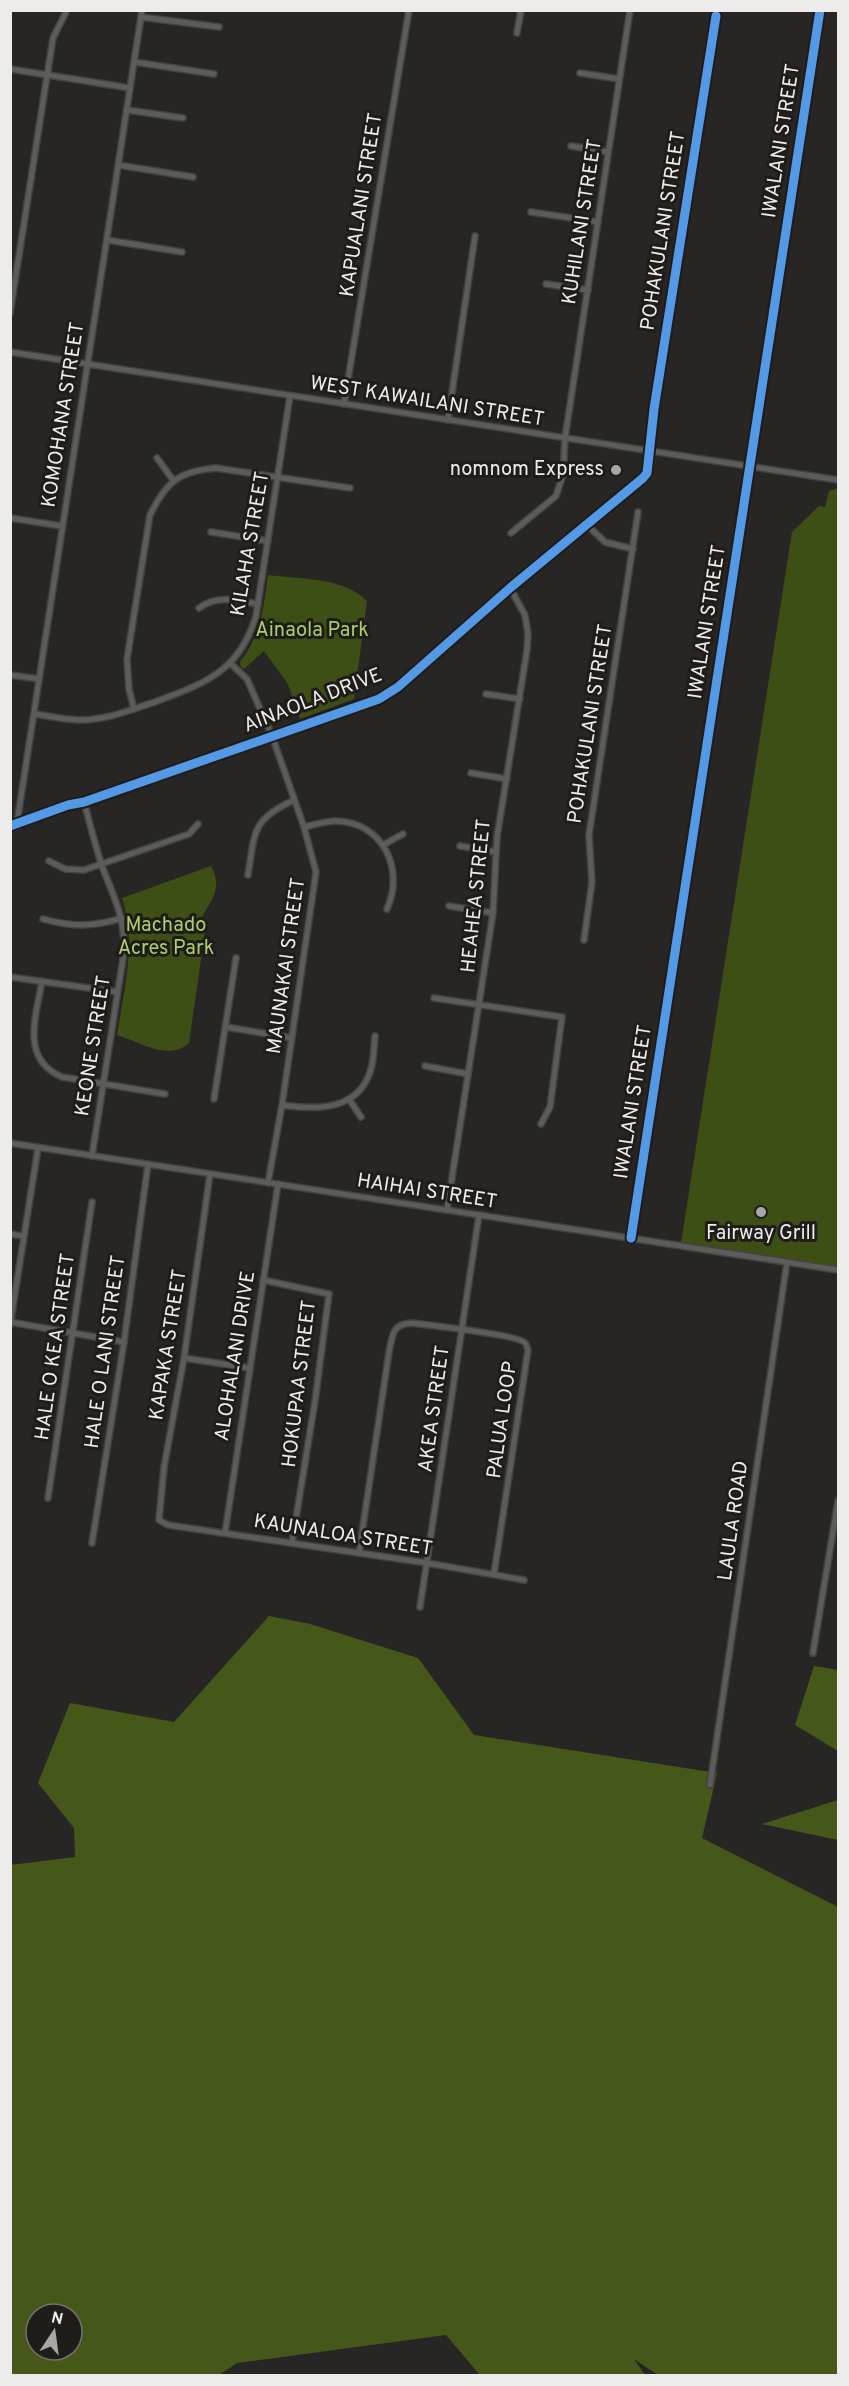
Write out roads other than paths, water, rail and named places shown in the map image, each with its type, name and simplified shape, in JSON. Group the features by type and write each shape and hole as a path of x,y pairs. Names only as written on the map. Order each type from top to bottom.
{"street":[{"path":"10,313 53,38 67,10"},
{"name":"KAPUALANI STREET","path":"344,404 409,10"},
{"path":"517,33 521,10"},
{"name":"KUHILANI STREET","path":"511,533 556,496 563,475 565,438 630,10"},
{"name":"IWALANI STREET","path":"631,1238 820,10"},
{"path":"142,14 219,27"},
{"name":"KOMOHANA STREET","path":"14,825 35,714 142,14"},
{"name":"POHAKULANI STREET","path":"648,451 716,16"},
{"path":"134,62 214,74"},
{"path":"10,69 130,88"},
{"path":"580,73 619,79"},
{"path":"127,110 183,118"},
{"path":"570,146 608,152"},
{"path":"118,165 193,177"},
{"path":"531,212 598,222"},
{"path":"448,420 475,236"},
{"path":"107,240 182,252"},
{"path":"546,284 588,290"},
{"name":"WEST KAWAILANI STREET","path":"10,352 838,480"},
{"name":"KILAHA STREET","path":"35,714 74,720 94,719 134,709 196,687 215,677 242,649 250,633 258,604 290,396"},
{"name":"AINAOLA DRIVE","path":"14,825 380,699 398,687 510,588 643,478 647,473 648,451"},
{"path":"157,458 172,480"},
{"path":"134,709 129,689 127,659 150,515 160,494 172,480 199,469 216,468 350,488"},
{"name":"POHAKULANI STREET","path":"584,940 592,882 589,835 638,512"},
{"path":"10,518 62,526"},
{"path":"587,525 605,542 633,549"},
{"path":"211,532 268,541"},
{"name":"HEAHEA STREET","path":"447,1210 493,913 496,852 527,650 527,626 523,610 510,588"},
{"path":"199,608 208,601 221,599 258,604"},
{"name":"MAUNAKAI STREET","path":"230,663 247,679 272,736 304,827 314,861 316,884 268,1183"},
{"path":"10,675 39,679"},
{"path":"486,694 520,699"},
{"path":"471,772 507,779"},
{"path":"248,875 257,827 268,814 294,801"},
{"name":"KEONE STREET","path":"84,802 102,865 122,918 124,952 92,1156"},
{"path":"304,827 336,821 351,824 364,828 383,845 389,855 395,876 392,898 387,909"},
{"path":"49,861 74,870 84,870 189,834 198,824"},
{"path":"383,845 404,834"},
{"path":"460,846 496,852"},
{"path":"449,906 493,913"},
{"path":"43,919 78,927 97,926 122,918"},
{"path":"214,1099 236,957"},
{"path":"10,977 117,993"},
{"path":"42,981 33,1035 39,1058 48,1069 62,1077 165,1094"},
{"path":"435,998 562,1017 550,1107 541,1124"},
{"path":"226,1027 292,1038"},
{"path":"282,1105 318,1109 331,1107 349,1099 369,1075 375,1036"},
{"path":"425,1066 468,1074"},
{"path":"349,1099 361,1117"},
{"name":"HAIHAI STREET","path":"10,1143 838,1270"},
{"path":"38,1148 11,1323 124,1342"},
{"name":"HALE O LANI STREET","path":"92,1543 124,1342 148,1164"},
{"name":"KAPAKA STREET","path":"159,1520 164,1467 183,1359 210,1174"},
{"name":"ALOHALANI DRIVE","path":"225,1533 278,1184"},
{"name":"HALE O KEA STREET","path":"48,1498 92,1202"},
{"name":"AKEA STREET","path":"420,1607 478,1215"},
{"path":"10,1234 23,1236"},
{"name":"LAULA ROAD","path":"710,1785 787,1262"},
{"name":"HOKUPAA STREET","path":"263,1280 328,1294 315,1401 292,1543"},
{"name":"PALUA LOOP","path":"358,1553 393,1333 402,1324 412,1323 462,1330 521,1340 528,1350 494,1574"},
{"path":"183,1359 249,1368"},
{"path":"813,1653 838,1501"},
{"name":"KAUNALOA STREET","path":"159,1520 168,1525 427,1563 524,1580"}],"place":[{"name":"nomnom Express","path":"616,470"},
{"name":"Fairway Grill","path":"761,1212"}],"park label":[{"name":"Ainaola Park","path":"312,631"},
{"name":"Machado Acres Park","path":"166,938"}]}
